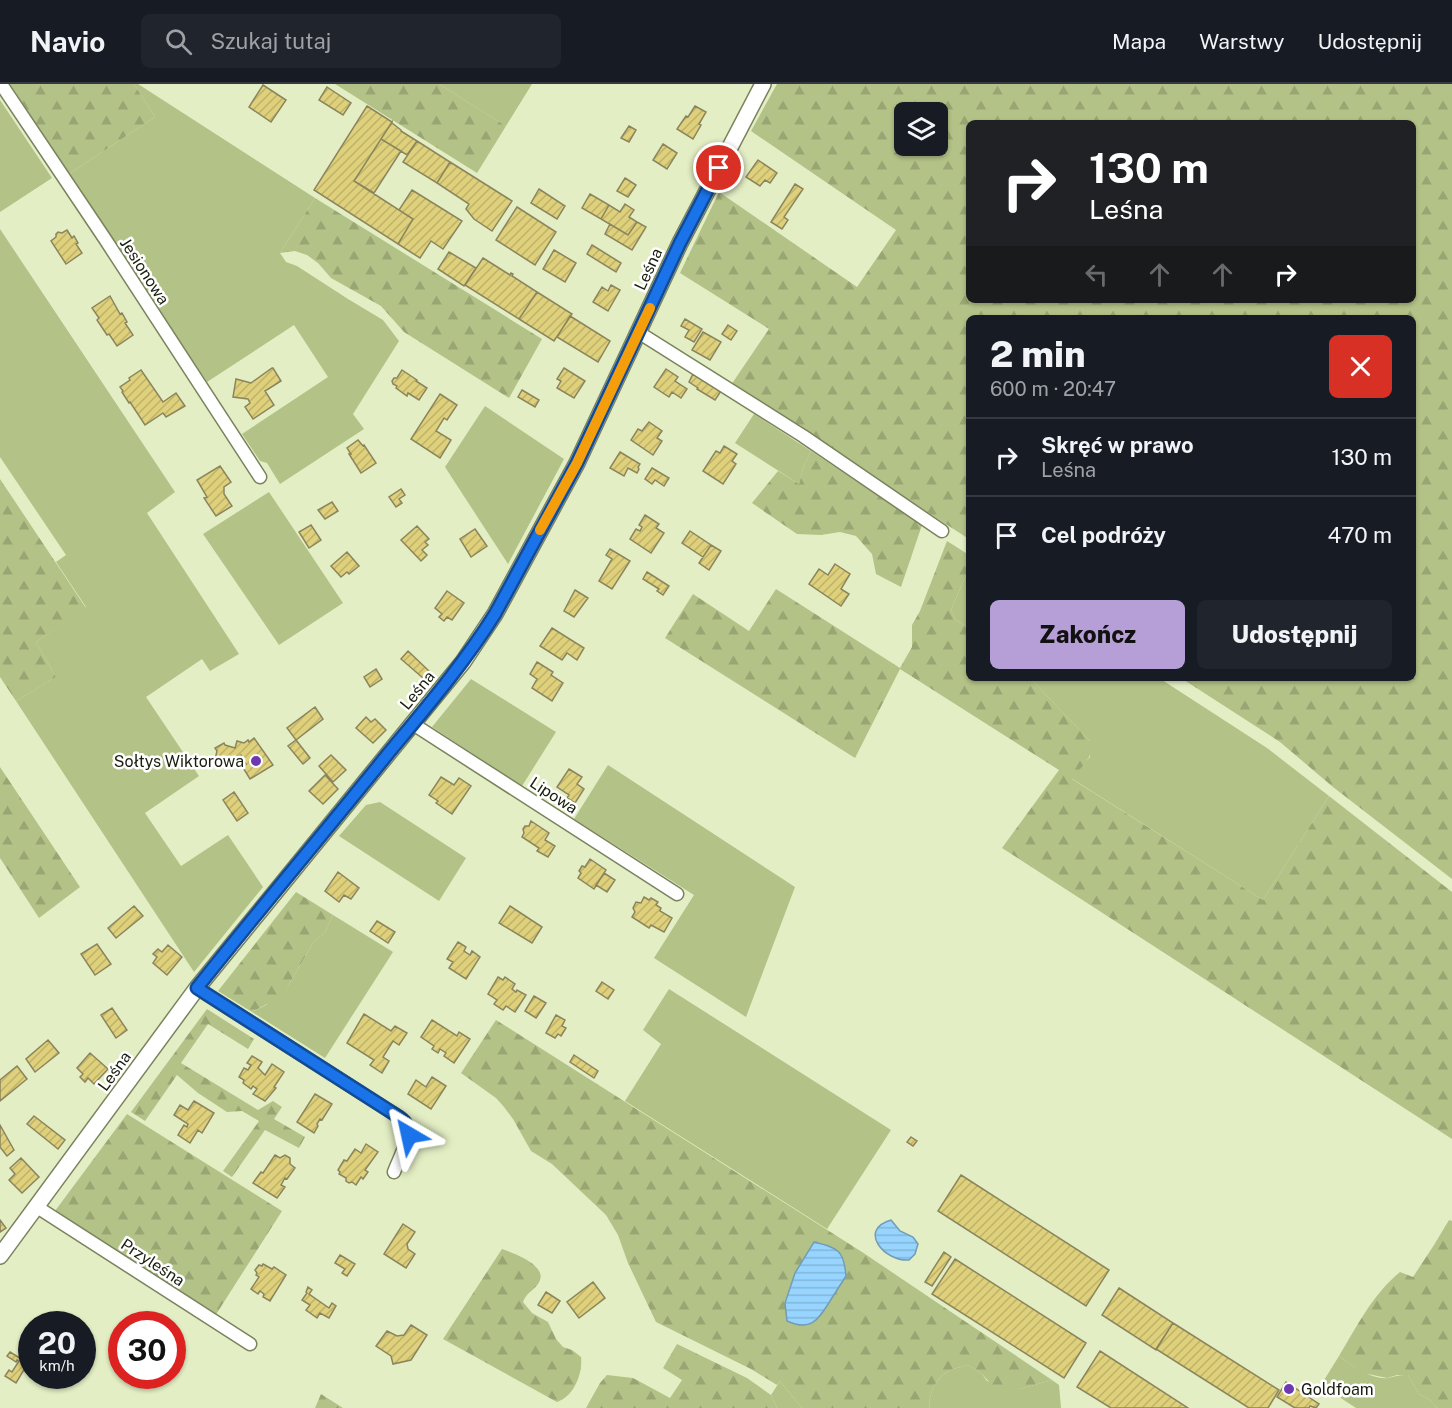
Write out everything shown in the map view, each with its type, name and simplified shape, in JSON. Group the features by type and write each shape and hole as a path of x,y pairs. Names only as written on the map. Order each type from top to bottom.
{"street":[{"name":"Jesionowa","path":"1,84 260,477"},
{"name":"Leśna","path":"0,1256 197,988 463,662 495,614 577,463 680,243 761,85"},
{"path":"638,332 803,436 942,531"},
{"name":"Lipowa","path":"413,724 677,894"},
{"path":"197,988 406,1122 409,1135 394,1172"},
{"name":"Przyleśna","path":"38,1207 250,1344"}],"green space":[{"path":"10,84 134,84 155,117 69,174"},
{"path":"134,84 138,84 315,198 280,253 286,262 297,266 383,320 399,341 353,414 364,429 280,484 267,463 260,461 242,434 328,377 294,325 207,382 69,174 155,117"},
{"path":"335,84 439,84 506,126 477,173"},
{"path":"439,84 532,84 506,126"},
{"path":"777,84 1452,84 1452,879 1333,787 1280,742 1186,681 1416,681 1416,315 966,315 966,537 731,385 769,329 680,273 719,192 857,287 896,230 751,131"},
{"path":"0,100 52,178 0,212"},
{"path":"315,198 542,339 509,398 404,332 381,306 331,278 318,263 307,255 295,251 280,253"},
{"path":"0,229 175,492 147,513 239,654 210,671 202,659 146,697 199,776 145,813 181,866 228,835 263,887 194,972 16,701 56,677 36,642 86,607 56,562 66,555 0,457"},
{"path":"485,406 564,459 508,564 445,467"},
{"path":"754,414 811,451 799,484 735,443"},
{"path":"811,451 922,525 901,587 876,574 872,554 856,536 840,532 821,535 797,534 752,503 778,471 799,484"},
{"path":"0,479 86,608 36,642 56,677 16,701 0,677"},
{"path":"269,492 343,603 279,645 203,534"},
{"path":"947,541 966,553 966,575 951,610 955,619 966,627 966,681 1033,681 1090,741 1089,757 1072,779 1263,900 1329,796 1452,892 1452,1139 1002,848 1059,770 900,669 855,758 665,638 693,594 749,631 776,589 900,668 912,647 912,625 920,611"},
{"path":"966,575 966,627 955,619 951,610"},
{"path":"471,679 556,732 522,786 432,727"},
{"path":"1033,681 1164,681 1267,748 1329,796 1263,900 1071,778 1090,757 1090,741"},
{"path":"608,765 795,887 746,1017 654,958 694,895 574,819"},
{"path":"0,767 80,887 39,918 0,858"},
{"path":"380,802 466,858 439,901 339,836 366,805"},
{"path":"296,892 333,915 325,932 313,943 288,986 278,998 252,1012 218,991"},
{"path":"333,915 393,952 325,1058 252,1012 266,1005 288,986 313,943 325,932"},
{"path":"669,989 891,1130 827,1229 625,1101 661,1044 643,1030"},
{"path":"207,1009 254,1039 248,1049 208,1024 181,1063 258,1110 273,1101 282,1107 274,1119 305,1137 299,1148 265,1130 232,1177 223,1171 259,1121 242,1111 227,1112 198,1093 177,1075 145,1121 131,1112"},
{"path":"496,1020 862,1252 1052,1380 1020,1389 1004,1390 993,1386 982,1374 968,1365 951,1370 941,1377 932,1392 930,1408 802,1408 780,1381 777,1385 751,1369 656,1322 628,1263 618,1235 606,1215 552,1164 531,1151 513,1119 496,1098 461,1073"},
{"path":"127,1114 282,1211 215,1316 55,1211"},
{"path":"1449,1220 1452,1221 1452,1408 1437,1408 1430,1400 1419,1394 1408,1375 1387,1378 1363,1373 1339,1356 1366,1311 1382,1290 1400,1272 1413,1277"},
{"path":"502,1249 535,1266 541,1277 523,1302 532,1313 548,1322 556,1339 563,1347 581,1357 579,1377 573,1390 557,1402 443,1339"},
{"path":"677,1344 747,1378 771,1395 777,1408 586,1408 607,1375 633,1378 670,1398 682,1380 663,1368"},
{"path":"1339,1356 1375,1377 1408,1375 1419,1394 1430,1400 1437,1408 1356,1408 1321,1385"},
{"path":"968,1365 982,1374 987,1381 1020,1389 1052,1380 1059,1385 1061,1408 930,1408 932,1392 941,1377 951,1370"},
{"path":"780,1381 802,1408 777,1408 771,1395"},
{"path":"321,1394 343,1408 315,1408"}],"water":[{"path":"891,1220 900,1231 913,1237 918,1244 915,1254 909,1260 891,1256 884,1251 875,1238 876,1231 881,1225"},
{"path":"814,1242 829,1246 841,1255 846,1276 817,1319 808,1325 795,1324 787,1321 785,1303 795,1273"}],"building":[{"path":"263,85 286,100 271,122 249,107"},
{"path":"327,87 351,103 343,115 319,100"},
{"path":"367,106 392,122 354,181 413,219 398,244 314,190"},
{"path":"695,106 706,112 693,139 677,129"},
{"path":"392,122 417,141 407,155 381,139"},
{"path":"629,126 636,130 629,142 621,138"},
{"path":"381,139 401,151 374,193 354,181"},
{"path":"417,141 450,162 437,183 403,162"},
{"path":"663,144 677,153 667,169 653,160"},
{"path":"758,160 777,173 770,183 765,180 760,186 746,177"},
{"path":"450,162 512,201 492,231 474,219 466,209 469,204 437,183"},
{"path":"625,178 636,185 628,197 617,191"},
{"path":"795,184 803,189 784,217 788,220 782,229 771,222"},
{"path":"539,189 565,206 557,219 531,203"},
{"path":"412,190 462,221 443,249 431,241 420,258 398,244 413,219 399,210"},
{"path":"590,194 609,205 601,219 582,208"},
{"path":"625,204 634,210 629,217 637,222 628,235 601,219 609,205 620,212"},
{"path":"517,207 556,232 535,265 496,240"},
{"path":"637,222 646,227 632,250 605,234 610,224 628,235"},
{"path":"67,230 72,238 74,236 82,253 66,264 51,241 58,232 62,233"},
{"path":"592,245 621,263 616,272 587,254"},
{"path":"554,250 576,263 565,282 543,269"},
{"path":"449,252 476,268 464,286 438,269"},
{"path":"483,258 510,275 513,274 512,276 537,292 519,319 465,285"},
{"path":"611,285 620,290 608,311 593,302 602,287 608,291"},
{"path":"537,292 572,314 554,341 519,319"},
{"path":"110,296 133,335 117,346 97,320 99,318 92,308"},
{"path":"570,316 610,341 598,362 557,337"},
{"path":"685,319 702,329 694,342 685,337 689,330 681,326"},
{"path":"728,325 737,331 731,340 722,334"},
{"path":"703,332 721,342 710,360 692,350"},
{"path":"272,368 281,381 265,391 274,405 253,419 245,407 250,403 248,399 233,397 236,379 251,383"},
{"path":"564,368 585,381 574,398 557,388 561,381 557,379"},
{"path":"666,369 678,377 675,381 687,389 681,398 672,392 669,397 654,387"},
{"path":"141,370 163,402 176,393 185,406 166,417 163,413 145,425 120,387"},
{"path":"402,370 427,388 419,400 408,393 407,396 393,384 392,381"},
{"path":"693,374 721,391 715,400 689,382"},
{"path":"522,390 539,400 535,407 518,397"},
{"path":"440,394 457,405 447,420 444,418 436,431 451,440 440,458 411,439"},
{"path":"649,422 662,431 657,438 662,441 653,455 631,440 638,429 642,431"},
{"path":"358,440 376,463 361,473 347,448"},
{"path":"724,446 737,454 732,461 736,464 723,484 703,471 716,451 720,453"},
{"path":"620,452 640,464 637,473 628,468 624,476 610,468"},
{"path":"220,466 231,482 224,487 224,494 232,506 216,516 204,498 207,497 197,480"},
{"path":"652,468 669,478 664,486 655,480 652,484 645,479"},
{"path":"401,489 405,495 399,499 402,503 396,507 389,497"},
{"path":"332,502 338,511 325,519 318,510"},
{"path":"645,515 659,524 656,528 664,533 651,553 630,539 636,529 640,531 642,527 639,525"},
{"path":"311,525 321,540 309,548 299,532"},
{"path":"417,526 429,539 425,542 428,545 422,550 427,555 421,561 401,540"},
{"path":"475,529 487,546 471,557 460,539"},
{"path":"690,531 711,545 703,557 682,543"},
{"path":"711,545 721,551 709,570 699,563"},
{"path":"610,549 630,561 612,589 599,581 612,559 606,555"},
{"path":"347,552 359,566 341,577 331,566"},
{"path":"835,564 850,574 841,589 849,594 841,606 809,584 819,569 828,575"},
{"path":"647,572 669,586 663,595 657,591 659,589 643,579"},
{"path":"575,590 588,598 574,617 564,611"},
{"path":"447,591 464,603 452,620 447,617 444,621 439,617 442,614 435,608"},
{"path":"552,628 584,648 577,660 567,653 562,660 540,646"},
{"path":"408,651 429,671 423,678 401,659"},
{"path":"537,662 553,672 551,675 563,683 552,701 532,688 537,679 530,674"},
{"path":"376,669 382,679 370,687 364,677"},
{"path":"315,707 323,719 296,740 287,728"},
{"path":"366,717 371,722 375,719 386,730 373,743 356,728"},
{"path":"254,738 273,765 250,779 242,766 246,764 241,755 233,760 229,759 228,763 215,760 217,751 215,748 224,743 235,748 237,741 244,743"},
{"path":"296,740 310,758 303,764 288,746"},
{"path":"331,755 346,770 333,782 319,766"},
{"path":"569,769 582,777 577,784 584,789 575,803 567,798 569,795 557,787"},
{"path":"325,775 338,789 323,804 309,791"},
{"path":"441,777 454,785 459,778 471,786 452,814 429,795"},
{"path":"234,792 248,813 237,821 223,800"},
{"path":"531,821 549,833 545,840 555,846 548,857 537,851 539,848 522,837 523,829 529,826"},
{"path":"590,859 606,870 594,889 578,878 582,866 585,867"},
{"path":"338,872 359,888 351,899 344,895 339,902 325,891"},
{"path":"604,873 615,880 607,892 596,885"},
{"path":"644,897 658,902 656,905 661,908 660,911 672,918 664,932 651,925 649,928 632,917 636,902 641,903"},
{"path":"134,906 143,916 116,938 108,928"},
{"path":"510,906 542,927 532,943 499,923"},
{"path":"377,921 395,932 388,943 370,931"},
{"path":"458,942 466,947 464,951 470,955 472,951 480,957 466,979 449,968 453,962 447,959"},
{"path":"97,944 111,964 95,975 81,954"},
{"path":"168,945 182,957 167,975 153,963 157,957 153,954 158,949 162,952"},
{"path":"498,977 503,980 505,977 515,984 512,989 526,995 515,1012 506,1006 503,1010 494,1004 497,1000 488,994"},
{"path":"602,982 614,990 608,999 596,991"},
{"path":"534,996 546,1003 536,1018 525,1011"},
{"path":"112,1008 127,1030 116,1038 101,1015"},
{"path":"364,1014 391,1031 395,1026 407,1033 399,1045 393,1041 383,1057 389,1061 382,1073 370,1065 374,1060 347,1043"},
{"path":"556,1015 565,1020 562,1026 566,1028 561,1036 558,1034 555,1038 546,1033"},
{"path":"432,1020 457,1036 459,1032 470,1039 454,1063 444,1056 446,1053 440,1049 438,1053 432,1049 434,1046 421,1037"},
{"path":"48,1040 59,1053 35,1072 26,1059"},
{"path":"90,1053 108,1069 94,1084 88,1078 85,1082 80,1077 83,1074 77,1068"},
{"path":"574,1055 598,1071 594,1078 570,1062"},
{"path":"252,1056 262,1062 258,1068 265,1075 272,1064 284,1072 274,1087 276,1088 265,1101 253,1094 257,1089 253,1086 251,1089 239,1077 244,1068 248,1070 251,1065 247,1063"},
{"path":"17,1066 27,1079 0,1101 0,1080"},
{"path":"432,1077 446,1086 431,1109 408,1094 416,1080 426,1087"},
{"path":"315,1094 332,1104 322,1120 320,1119 314,1133 297,1122"},
{"path":"194,1101 214,1113 202,1133 198,1130 190,1143 178,1135 184,1125 187,1127 188,1124 174,1115 180,1105 188,1110"},
{"path":"34,1116 65,1140 58,1149 27,1124"},
{"path":"0,1125 14,1150 7,1156 0,1147"},
{"path":"911,1137 917,1141 913,1146 907,1142"},
{"path":"366,1144 378,1152 365,1170 368,1172 363,1179 361,1177 356,1185 349,1183 339,1174 338,1170 355,1149 361,1153"},
{"path":"275,1155 280,1158 285,1155 290,1158 290,1164 295,1168 287,1179 285,1178 281,1185 285,1187 277,1198 253,1183"},
{"path":"21,1158 39,1177 22,1193 9,1180 15,1174 10,1168"},
{"path":"961,1175 1109,1270 1086,1306 938,1211"},
{"path":"0,1220 6,1228 0,1232"},
{"path":"403,1224 415,1232 407,1244 408,1249 415,1254 406,1268 384,1254"},
{"path":"944,1252 951,1257 932,1286 925,1282"},
{"path":"340,1255 355,1264 347,1276 342,1273 345,1269 335,1263"},
{"path":"955,1259 1086,1343 1064,1378 932,1294"},
{"path":"263,1264 272,1269 274,1267 286,1275 270,1301 263,1297 264,1294 260,1291 258,1294 251,1289 259,1277 255,1270"},
{"path":"593,1282 605,1298 579,1318 567,1302"},
{"path":"308,1287 312,1290 309,1294 329,1308 332,1303 336,1306 329,1318 320,1313 317,1318 306,1310 310,1305 302,1300"},
{"path":"1119,1288 1173,1323 1156,1350 1102,1315"},
{"path":"546,1292 560,1301 552,1313 538,1305"},
{"path":"1173,1323 1279,1390 1268,1408 1249,1408 1156,1349"},
{"path":"411,1325 427,1335 411,1360 393,1364 391,1356 376,1346 387,1331 397,1336 404,1335"},
{"path":"1100,1351 1188,1408 1111,1408 1077,1387"},
{"path":"10,1352 18,1357 18,1360 16,1362 7,1356"},
{"path":"18,1363 16,1383 5,1376 9,1370 12,1372"},
{"name":"Goldfoam","path":"1286,1382 1319,1404 1316,1408 1310,1406 1309,1408 1295,1408 1277,1397"}],"slow traffic":[{"path":"540,530 577,463 650,308"}],"place":[{"name":"Sołtys Wiktorowa","path":"256,761"},
{"name":"Goldfoam","path":"1289,1389"}],"route":[{"path":"409,1135 406,1122 399,1117 197,988 413,724 480,638 577,463 680,243 719,168"}]}
